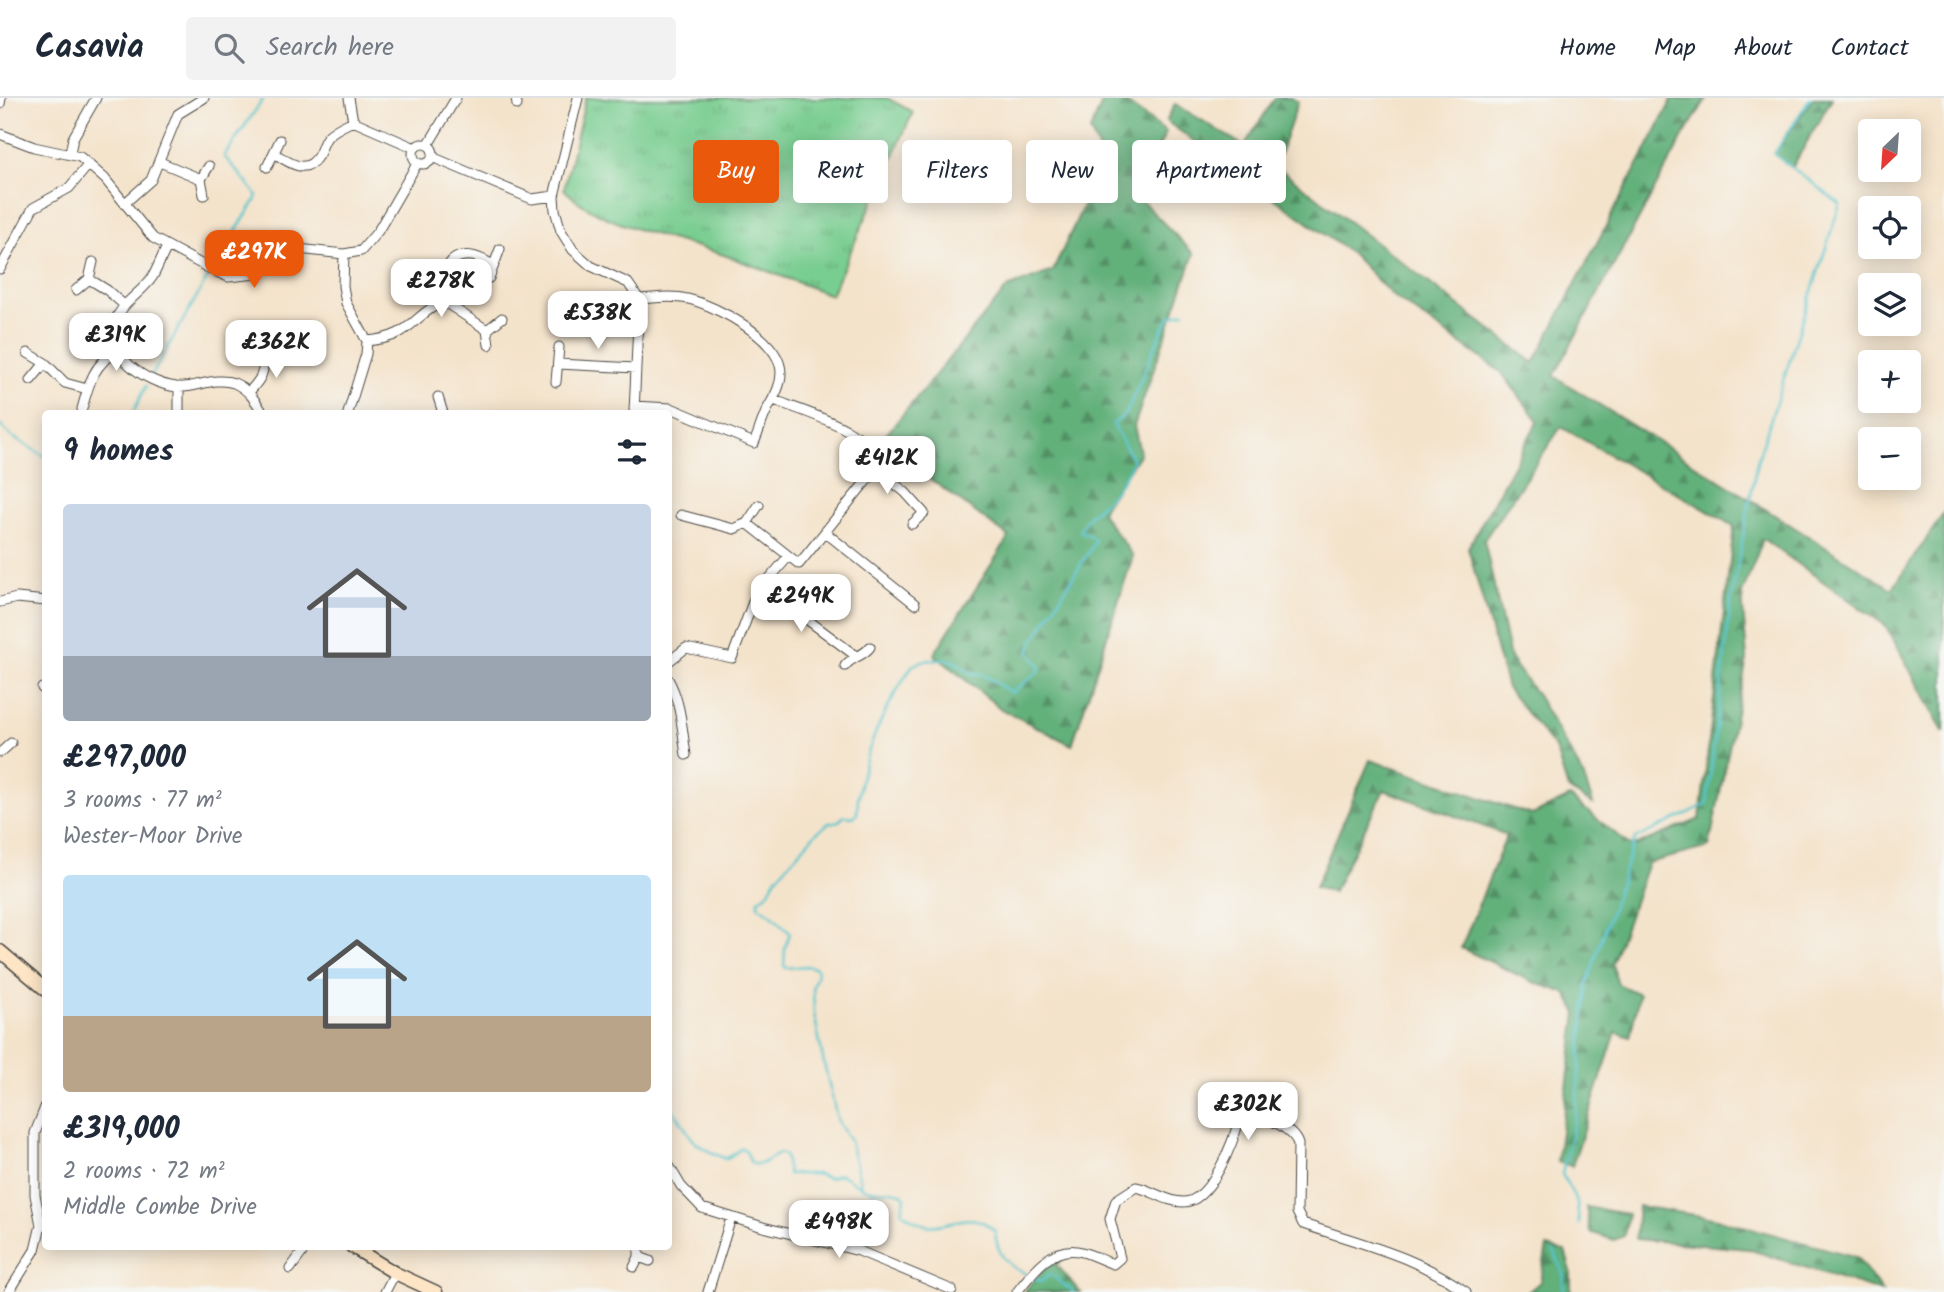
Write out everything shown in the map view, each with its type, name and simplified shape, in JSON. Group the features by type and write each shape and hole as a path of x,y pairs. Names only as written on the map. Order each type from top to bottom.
{"main road":[{"path":"0,951 42,987"},
{"path":"358,1250 395,1273 436,1292"}],"street":[{"path":"0,104 1,98"},
{"path":"69,153 73,138 96,98"},
{"path":"125,203 151,180 178,114 204,98"},
{"path":"349,98 353,121"},
{"path":"428,145 456,98"},
{"path":"578,98 554,197 557,219 566,241 581,258 628,283 639,299 634,409 671,408 754,443 780,382 779,362 770,348 726,313 689,299 639,299"},
{"path":"353,121 415,148"},
{"path":"274,153 302,168 317,158 328,136 353,121"},
{"path":"0,134 34,147 69,153 89,163 153,238 228,277 256,274 287,250 344,254 361,251 369,243 418,162"},
{"path":"267,167 280,140"},
{"path":"422,144 428,145 433,152 432,157 426,163 418,162 414,157 415,148 422,144"},
{"path":"432,157 532,198 554,197"},
{"path":"160,162 201,179"},
{"path":"0,270 33,208 69,188 89,163"},
{"path":"204,195 201,179 209,166"},
{"path":"166,247 153,276 124,305 113,330 118,352 127,363 159,384 179,387 222,380 249,392 261,410"},
{"path":"489,278 500,249"},
{"path":"344,254 343,286 346,303 367,341 366,354 349,410"},
{"path":"443,301 441,281 451,263 460,257 473,256 494,265"},
{"path":"76,290 89,279 93,262"},
{"path":"89,279 124,305"},
{"path":"367,341 383,340 403,333 427,309 443,301"},
{"path":"443,301 487,330 489,345"},
{"path":"487,330 502,318"},
{"path":"249,392 260,379 264,369 263,359 276,345"},
{"path":"556,382 559,346"},
{"path":"82,409 87,389 101,362 118,352"},
{"path":"28,353 45,363 65,383 87,389"},
{"path":"238,356 263,359"},
{"path":"31,380 45,363"},
{"path":"558,364 636,368"},
{"path":"179,387 179,410"},
{"path":"438,397 442,410"},
{"path":"747,523 799,564 876,469 878,458 855,435 832,422 774,400"},
{"path":"876,469 905,492 924,513 912,524"},
{"path":"681,514 734,528 747,523 759,505"},
{"path":"825,533 915,604"},
{"path":"672,659 686,648 732,658 756,594 788,557"},
{"path":"756,594 793,610 856,656"},
{"path":"0,602 18,598 42,601"},
{"path":"845,666 856,656 864,655 870,647"},
{"path":"672,686 680,713 686,755"},
{"path":"0,752 11,743"},
{"path":"9,1292 35,1250 41,1225 35,1195 35,1133 42,1115"},
{"path":"1017,1292 1041,1264 1065,1250 1079,1251 1113,1264 1117,1262 1120,1258 1110,1219 1116,1200 1136,1187 1173,1200 1193,1202 1213,1181 1239,1119 1245,1115 1253,1115 1284,1127 1295,1136 1298,1144 1297,1212 1303,1224 1368,1243 1404,1257 1444,1276 1466,1292"},
{"path":"672,1171 681,1186 702,1208 859,1251 955,1289"},
{"path":"708,1292 731,1218"},
{"path":"290,1269 304,1250"},
{"path":"634,1266 639,1250"},
{"path":"639,1257 650,1261"},
{"path":"385,1292 395,1273"}],"green space":[{"path":"586,98 887,98 913,112 888,168 888,140 793,140 793,203 872,203 831,295 715,252 614,221 595,212 564,189"},
{"path":"1104,98 1120,98 1166,132 1162,140 1132,140 1132,203 1144,203 1194,254 1134,426 1140,453 1101,512 1133,556 1072,745 1001,709 934,654 1009,537 880,442 1007,288 1053,271 1085,203 1118,203 1118,140 1094,140 1090,131"},
{"path":"1275,98 1291,98 1298,102 1285,140 1248,140"},
{"path":"1707,98 1684,135 1554,376 1892,589 1944,513 1944,733 1886,626 1763,539 1742,594 1747,659 1709,847 1648,863 1612,964 1618,984 1639,994 1630,1037 1616,1032 1572,1166 1557,1162 1577,1013 1566,993 1533,982 1461,948 1507,835 1384,790 1333,892 1315,887 1370,760 1532,815 1570,797 1632,847 1700,819 1734,526 1561,427 1484,540 1510,658 1538,697 1583,775 1593,804 1568,789 1556,750 1507,688 1468,548 1538,421 1501,372 1393,296 1352,254 1281,203 1286,203 1286,174 1534,363 1672,100"},
{"path":"1813,98 1832,98 1792,168 1774,154"},
{"path":"1175,104 1234,140 1193,140 1166,121"},
{"path":"1638,1206 1713,1218 1857,1257 1882,1292 1748,1249 1635,1239"},
{"path":"1586,1207 1628,1214 1624,1236 1614,1240 1590,1232"},
{"path":"1547,1247 1565,1251 1571,1271 1571,1292 1528,1292 1540,1282"},
{"path":"1065,1257 1056,1265 1080,1292 1024,1292 1045,1268"}],"waterway":[{"path":"214,266 257,195 224,156 264,98"},
{"path":"1579,1224 1577,1202 1562,1174 1575,1118 1587,984 1635,839 1707,804 1731,601 1757,462 1840,204 1774,154 1810,98"},
{"path":"152,375 209,275"},
{"path":"861,1185 850,1141 838,1122 823,1059 814,1013 813,986 816,968 786,968 785,948 790,933 771,914 758,906 759,900 767,894 776,878 815,834 829,823 857,814 858,794 867,755 882,718 912,666 922,661 947,659 971,673 982,674 1012,693 1039,671 1040,667 1029,652 1033,642 1095,542 1094,538 1080,531 1089,516 1120,484 1133,460 1113,424 1126,414 1162,330 1171,316 1184,312"},
{"path":"134,410 146,386"},
{"path":"0,425 11,436 42,455"},
{"path":"672,1108 695,1142 726,1159 742,1148 751,1163 756,1164 780,1153 785,1156 788,1174 816,1174 829,1178 840,1174 866,1189 903,1194 905,1198 902,1212 923,1224 935,1225 968,1219 986,1224 995,1231 1003,1257 1026,1274"},
{"path":"1554,1251 1564,1276 1563,1292"},
{"path":"1032,1277 1042,1281 1051,1274 1073,1292"}]}
